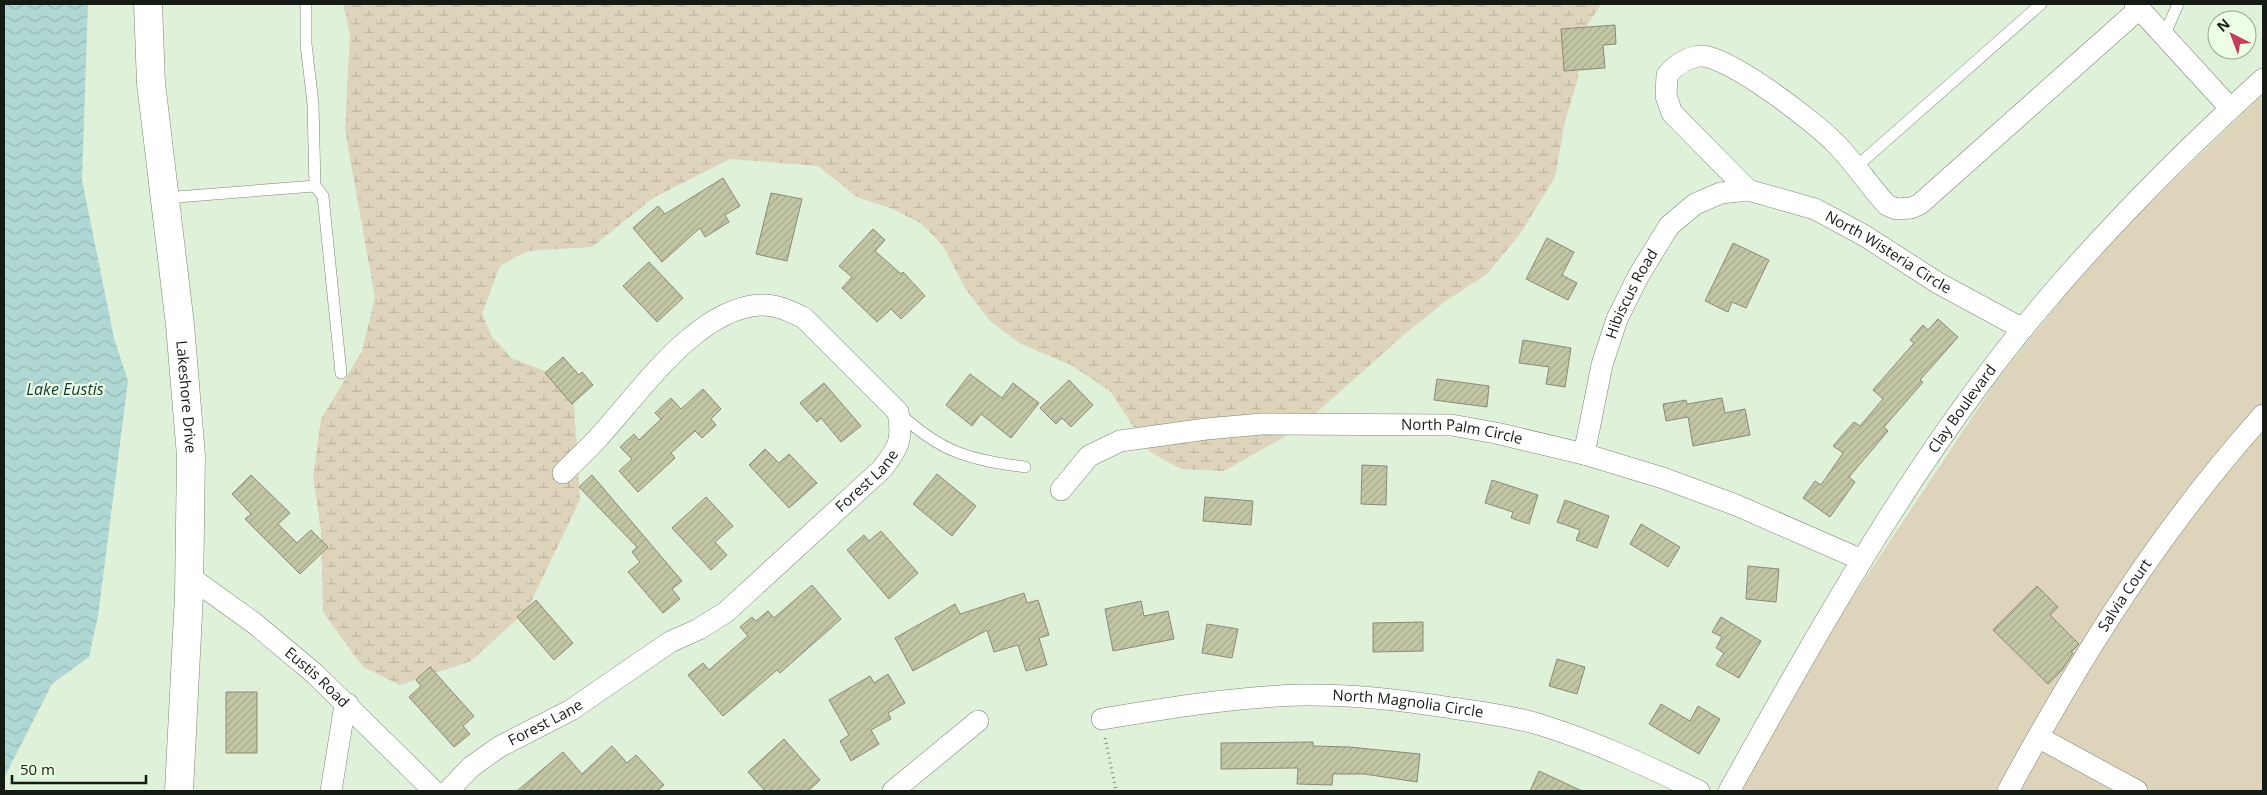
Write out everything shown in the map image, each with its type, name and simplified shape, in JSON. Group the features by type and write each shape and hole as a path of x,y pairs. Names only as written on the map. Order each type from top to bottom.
{"street":[{"name":"Lakeshore Drive","path":"148,4 151,83 180,325 191,456 190,577 179,791"},
{"path":"1748,190 1672,113 1666,96 1666,75 1674,67 1688,59 1699,56 1709,57 1754,80 1834,141 1887,205 1896,209 1911,208 1920,204 2137,6 2230,108"},
{"name":"Clay Boulevard","path":"1729,791 1806,653 1862,560 1970,399 2054,291 2114,225 2230,108 2263,79"},
{"name":"North Wisteria Circle","path":"1748,190 1815,209 1865,236 1938,283 2023,330"},
{"name":"Hibiscus Road","path":"1584,454 1602,364 1617,319 1651,253 1669,226 1695,204 1721,193 1748,190"},
{"path":"563,473 599,437 662,364 698,333 722,317 744,308 761,304 784,308 804,318 898,412"},
{"name":"Forest Lane","path":"448,791 472,768 499,747 571,710 663,646 699,629 726,612 882,468 901,440 898,412"},
{"name":"Salvia Court","path":"2008,791 2085,655 2138,573 2209,479 2263,415"},
{"name":"North Palm Circle","path":"1061,490 1089,456 1120,441 1206,429 1262,424 1451,425 1496,433 1584,454 1662,478 1736,505 1862,560"},
{"name":"Eustis Road","path":"190,577 254,623 348,704 434,791"},
{"name":"North Magnolia Circle","path":"1102,719 1229,700 1301,695 1411,701 1494,714 1536,723 1629,758 1699,791"},
{"path":"331,791 344,711 348,704"},
{"path":"892,791 978,721"},
{"path":"2038,737 2137,791"}],"lane":[{"path":"306,4 306,44 313,104 315,186 323,196 341,373"},
{"path":"1856,167 2041,4"},
{"path":"2164,36 2178,4"},
{"path":"164,198 315,186"},
{"path":"898,412 922,434 958,453 988,462 1025,467"}],"path":[{"path":"1102,719 1116,791"}],"green space":[{"path":"343,4 1601,4 1580,36 1578,79 1565,121 1555,177 1520,234 1486,275 1447,300 1406,333 1298,429 1224,471 1181,469 1150,452 1110,391 1071,365 1021,344 990,321 965,288 943,246 922,224 893,209 857,197 818,166 730,159 653,198 592,247 527,251 500,266 482,314 491,335 511,358 553,374 574,403 580,500 527,610 471,661 400,685 363,667 323,612 321,531 313,477 321,419 362,351 375,298 345,130 350,34"},
{"path":"2263,94 2263,791 1734,791 1781,705 1995,383 2100,251"}],"water":[{"name":"Lake Eustis","path":"4,4 88,4 82,180 114,338 128,381 98,616 89,657 52,684 4,778"}],"building":[{"path":"1615,25 1616,44 1603,45 1605,68 1564,71 1561,29"},
{"path":"723,178 740,206 725,215 729,222 705,237 700,228 662,262 633,228 658,206 665,214"},
{"path":"771,193 802,199 787,261 756,254"},
{"path":"873,229 885,240 875,251 901,274 903,272 925,296 901,319 891,309 877,322 842,288 852,277 839,266"},
{"path":"1547,238 1574,252 1562,275 1577,283 1568,300 1526,279"},
{"path":"1733,243 1769,260 1746,308 1732,302 1728,312 1705,301"},
{"path":"649,262 683,298 657,322 623,286"},
{"path":"1938,319 1958,337 1920,380 1923,382 1884,427 1888,431 1849,477 1855,482 1830,517 1803,498 1815,481 1821,485 1843,453 1833,446 1854,422 1860,426 1883,399 1873,390 1914,343 1910,340 1923,325 1928,330"},
{"path":"1523,340 1571,348 1565,387 1546,384 1549,367 1519,363"},
{"path":"563,357 579,375 582,372 593,385 572,404 545,373"},
{"path":"970,374 1002,398 1013,383 1039,403 1011,438 981,414 972,426 946,405"},
{"path":"1437,379 1489,386 1487,407 1434,400"},
{"path":"1069,380 1093,405 1071,427 1062,418 1056,424 1040,408"},
{"path":"824,383 861,426 841,442 821,418 817,422 800,403"},
{"path":"703,389 721,409 711,419 716,425 702,438 695,431 671,453 675,458 638,492 619,471 632,459 620,447 634,434 639,440 661,419 655,413 671,398 681,409"},
{"path":"1722,398 1725,413 1745,409 1750,435 1693,446 1688,417 1666,421 1663,404 1686,400 1687,404"},
{"path":"765,449 779,463 789,454 817,483 789,508 749,465"},
{"path":"1362,465 1387,466 1386,505 1361,504"},
{"path":"937,474 976,506 952,536 913,504"},
{"path":"251,475 290,513 278,524 297,543 311,530 328,547 300,574 245,519 251,514 232,494"},
{"path":"592,475 682,581 672,589 680,599 663,613 628,572 640,562 632,552 637,547 579,487"},
{"path":"1492,480 1538,495 1529,524 1511,518 1513,512 1485,503"},
{"path":"706,497 733,526 715,542 727,555 711,570 672,528"},
{"path":"1205,497 1253,501 1251,525 1203,521"},
{"path":"1565,500 1609,516 1597,548 1576,540 1580,530 1557,522"},
{"path":"1641,524 1680,547 1668,567 1630,544"},
{"path":"881,531 918,573 889,599 847,550 864,535 869,541"},
{"path":"1748,566 1779,569 1776,602 1746,599"},
{"path":"812,585 841,619 780,673 777,670 723,716 688,675 703,663 709,670 748,636 740,627 752,617 756,621 768,611 774,618"},
{"path":"2037,586 2058,607 2050,615 2079,644 2071,652 2073,653 2062,670 2048,684 1993,630"},
{"path":"1024,593 1027,603 1038,600 1049,635 1039,638 1047,665 1026,671 1018,645 994,652 987,630 913,671 895,638 955,604 960,614"},
{"path":"536,600 573,643 554,660 517,617"},
{"path":"1141,601 1144,616 1168,611 1174,639 1113,651 1105,609"},
{"path":"1721,617 1761,641 1739,678 1716,665 1724,653 1716,648 1722,637 1712,632"},
{"path":"1423,622 1423,651 1373,652 1373,623"},
{"path":"1207,624 1238,629 1232,658 1202,653"},
{"path":"1557,659 1585,667 1577,694 1549,686"},
{"path":"430,667 474,716 463,726 470,734 454,747 409,697 421,686 416,680"},
{"path":"888,674 905,703 888,713 891,719 871,730 879,744 851,761 840,741 849,735 829,700 870,676 874,683"},
{"path":"226,692 257,692 257,753 226,753"},
{"path":"1661,704 1690,721 1698,706 1720,719 1699,754 1649,724"},
{"path":"784,739 820,780 808,791 765,791 748,772"},
{"path":"1313,742 1313,746 1349,747 1420,754 1417,782 1364,774 1333,774 1332,785 1297,784 1298,768 1221,769 1221,743"},
{"path":"612,746 627,763 636,755 664,785 657,791 517,791 563,752 582,774"},
{"path":"1539,771 1582,791 1530,791"}]}
